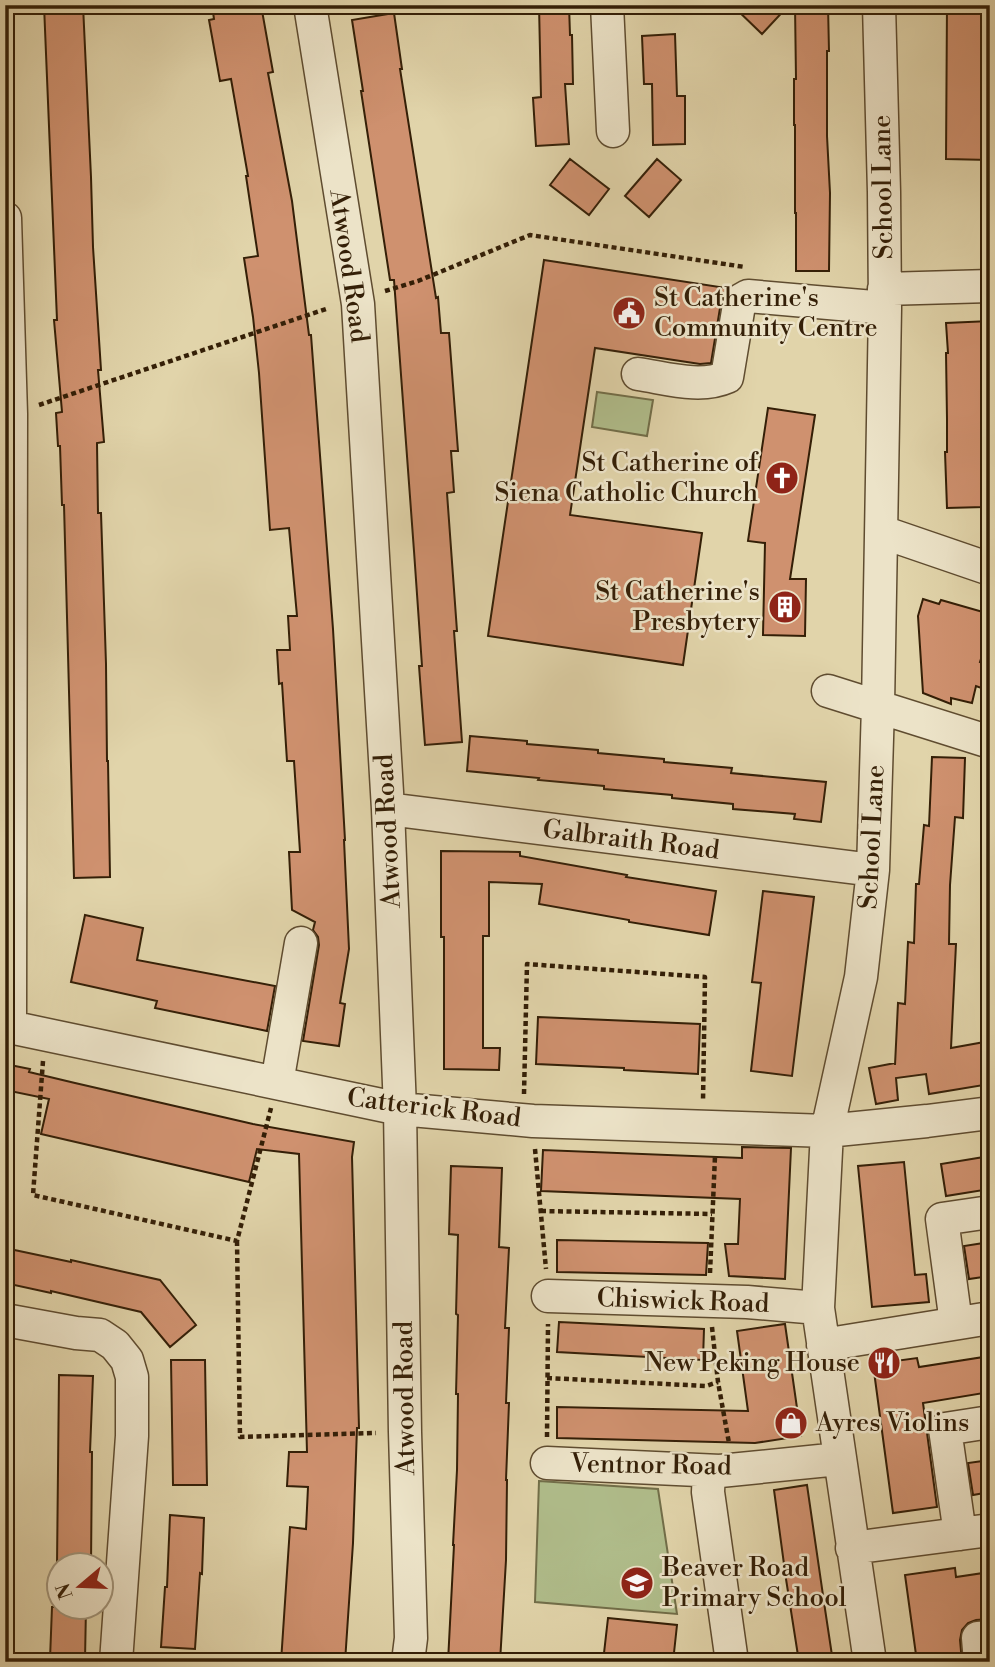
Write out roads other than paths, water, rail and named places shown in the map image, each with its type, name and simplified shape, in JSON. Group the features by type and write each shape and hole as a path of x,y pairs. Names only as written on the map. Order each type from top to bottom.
{"street":[{"name":"Atwood Road","path":"310,5 359,317 388,810 400,1109 411,1638 408,1662"},
{"path":"607,5 612,131"},
{"name":"School Lane","path":"870,1662 818,1308 827,1132 861,977 873,870 882,532 884,298 884,192 878,5"},
{"path":"5,218 11,414 8,1027"},
{"path":"638,374 705,383 727,377 739,305 741,300 748,296 884,298 990,286"},
{"path":"882,532 990,569"},
{"path":"828,691 990,742"},
{"name":"Galbraith Road","path":"388,810 873,870"},
{"path":"277,1083 300,943"},
{"name":"Catterick Road","path":"8,1027 400,1109 523,1120 827,1132 990,1112"},
{"path":"956,1323 942,1219 990,1212"},
{"name":"Chiswick Road","path":"548,1296 709,1301 818,1308"},
{"path":"823,1345 990,1318"},
{"path":"5,1320 100,1335 115,1345 127,1360 132,1377 132,1436 116,1662"},
{"path":"852,1548 975,1532 945,1429 990,1422"},
{"name":"Ventnor Road","path":"547,1463 721,1470 839,1459"},
{"path":"721,1470 708,1492 732,1662"},
{"path":"980,1662 978,1638 990,1636"}],"place":[{"name":"St Catherine's Community Centre","path":"629,313"},
{"name":"St Catherine of Siena Catholic Church","path":"782,478"},
{"name":"St Catherine's Presbytery","path":"785,607"},
{"name":"New Peking House","path":"884,1363"},
{"name":"Ayres Violins","path":"791,1423"},
{"name":"Beaver Road Primary School","path":"637,1583"}]}
